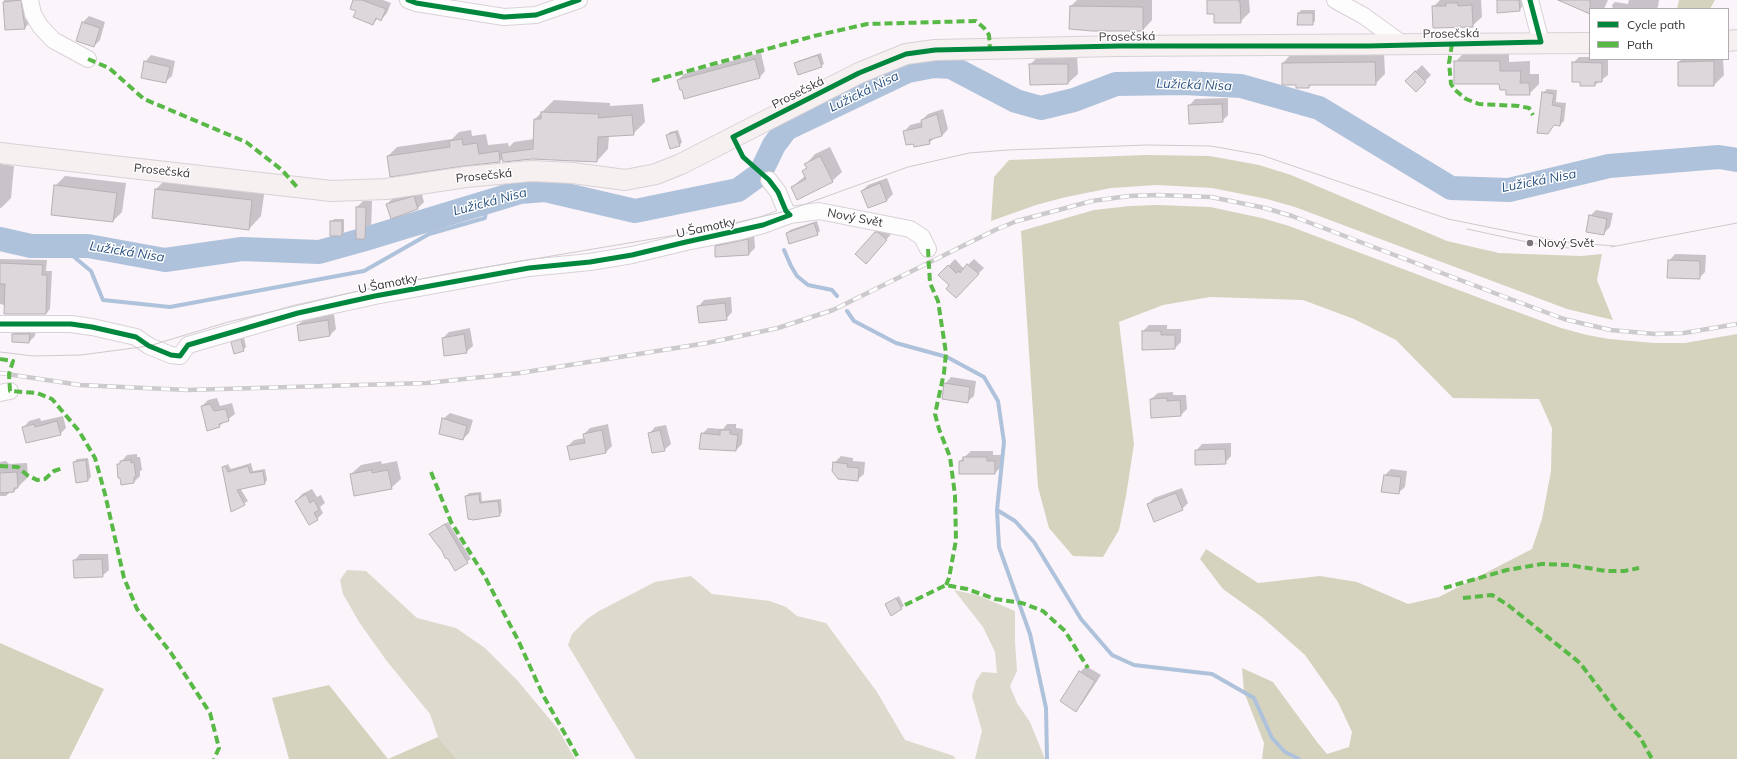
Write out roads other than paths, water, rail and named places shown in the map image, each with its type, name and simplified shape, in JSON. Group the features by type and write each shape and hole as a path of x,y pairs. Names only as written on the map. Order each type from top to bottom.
{"main road":[{"name":"Prosečská","path":"0,153 331,191 386,189 466,177 532,171 573,173 625,180 656,174 681,164 859,73 906,54 935,50 1589,42"}],"street":[{"path":"30,0 33,14 40,26 53,40 88,59"},
{"path":"408,0 416,3 504,17 536,15 579,0"},
{"path":"1335,0 1364,16 1404,45"},
{"path":"1530,0 1541,42"},
{"path":"769,180 778,192 786,210 790,215"},
{"name":"Nový Svět","path":"790,215 819,211 910,229 922,237 928,249"},
{"name":"U Šamotky","path":"0,324 71,324 92,327 136,337 156,349 171,355 180,356 188,345 298,313 375,296 529,268 590,262 632,255 737,232 763,225 790,215"}],"waterway":[{"name":"Lužická Nisa","path":"0,239 31,246 88,246 165,260 242,249 319,252 520,192 545,190 635,211 738,190 760,174 774,145 786,129 908,71 934,66 951,67 1016,101 1041,108 1074,100 1116,84 1184,83 1241,86 1319,108 1451,188 1509,190 1609,166 1719,157 1737,160"},
{"path":"62,247 91,271 103,300 170,307 364,271 429,234 485,218 487,202"},
{"path":"784,250 797,276 808,285 832,290 837,296"},
{"path":"847,311 854,321 896,343 947,357 984,377 998,401 1004,442 997,510 1015,521 1034,542 1081,619 1112,655 1134,665 1212,674 1254,698 1272,738 1285,752 1299,759"},
{"path":"997,510 999,547 1030,634 1046,708 1047,759"}],"tram line":[{"path":"0,352 33,356 81,355 149,346 228,322 354,292 457,272 676,235 743,221 786,211 908,167 969,153 1008,150 1147,145 1211,146 1261,155 1448,219 1562,242 1615,246"},
{"path":"1611,247 1737,223"},
{"path":"1467,229 1541,245 1569,248"}],"railway":[{"path":"0,373 80,385 188,390 427,383 520,373 707,343 778,328 833,310 995,230 1017,221 1092,201 1129,196 1157,195 1211,197 1265,208 1292,216 1564,319 1611,330 1655,334 1684,333 1737,324"}],"place":[{"name":"Nový Svět","path":"1530,243"}]}
